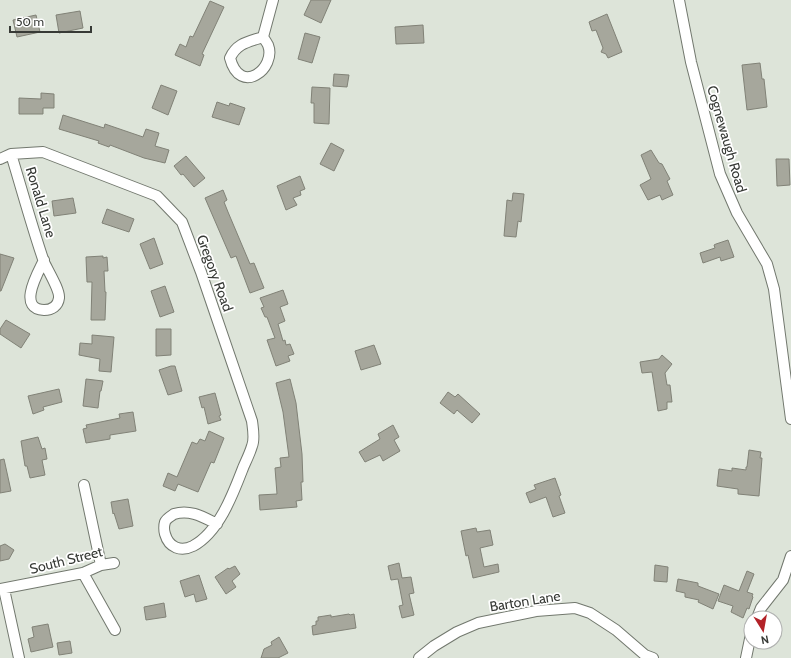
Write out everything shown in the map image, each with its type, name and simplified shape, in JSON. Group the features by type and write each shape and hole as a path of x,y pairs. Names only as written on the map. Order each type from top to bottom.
{"street":[{"path":"263,37 274,0"},
{"name":"Cognewaugh Road","path":"679,0 691,62 720,174 737,213 767,264 772,283 791,419"},
{"name":"Gregory Road","path":"0,159 12,154 43,152 157,196 182,222 201,272 252,421 253,444 234,492 217,524 200,540 183,549 174,548 167,540 164,531 165,522 171,516 179,512 197,514 217,524"},
{"name":"Ronald Lane","path":"12,154 44,260"},
{"path":"84,486 100,565"},
{"path":"761,610 783,580 791,556"},
{"name":"South Street","path":"2,589 83,573 100,565 114,563"},
{"path":"83,573 115,630"},
{"path":"2,589 19,658"},
{"name":"Barton Lane","path":"419,658 434,646 457,632 478,623 536,611 575,608 590,613 616,630 645,655 653,658"}],"building":[{"path":"311,0 331,0 321,23 304,15"},
{"path":"210,1 224,7 202,54 204,55 200,66 175,55 180,44 186,47 190,36 193,37"},
{"path":"80,11 83,28 59,33 56,15"},
{"path":"607,14 622,52 608,58 606,54 601,52 603,48 596,30 592,31 589,22"},
{"path":"36,15 40,32 17,37 13,20"},
{"path":"423,25 424,43 396,44 395,27"},
{"path":"305,33 320,37 312,63 298,59"},
{"path":"760,63 762,79 764,79 767,107 747,110 742,65"},
{"path":"334,74 349,75 347,87 333,86"},
{"path":"161,85 177,91 168,115 152,108"},
{"path":"312,87 330,88 329,124 314,123 314,103 311,103"},
{"path":"41,93 54,94 54,108 43,108 43,114 19,114 19,98 41,99"},
{"path":"217,102 229,106 230,103 245,108 239,125 212,117"},
{"path":"63,115 104,128 105,124 143,137 146,129 159,133 155,146 169,150 165,163 144,158 110,145 109,147 98,143 99,141 59,129"},
{"path":"331,143 344,150 334,171 320,164"},
{"path":"651,150 659,163 662,164 670,179 667,181 673,195 662,200 660,195 648,200 640,185 651,179 641,155"},
{"path":"186,156 205,178 194,187 174,166"},
{"path":"776,159 789,159 790,185 777,186"},
{"path":"300,176 305,189 300,191 301,195 293,198 297,205 286,210 277,186"},
{"path":"223,190 227,200 224,202 228,212 250,264 254,263 264,288 250,293 236,256 231,258 205,198"},
{"path":"513,193 524,194 521,222 518,221 516,237 504,236 507,200 512,201"},
{"path":"73,198 76,213 54,216 52,201"},
{"path":"107,209 134,219 129,232 102,223"},
{"path":"154,238 163,264 150,269 140,244"},
{"path":"728,240 734,257 721,261 720,257 703,263 700,253 715,248 714,245"},
{"path":"0,254 14,258 1,291 0,291"},
{"path":"103,256 103,258 107,257 108,271 104,271 106,292 105,320 91,320 92,282 87,282 86,257"},
{"path":"165,286 174,312 160,317 151,291"},
{"path":"283,290 288,304 280,307 285,321 278,324 283,341 285,340 286,345 290,344 294,354 288,356 290,361 276,366 267,340 275,338 267,317 265,317 261,308 264,307 260,298"},
{"path":"6,320 30,334 21,348 0,334 0,329"},
{"path":"156,329 171,329 171,355 156,356"},
{"path":"92,335 114,337 111,372 99,371 100,359 79,355 80,343 92,344"},
{"path":"374,345 381,364 361,370 355,351"},
{"path":"662,355 672,364 665,373 667,385 670,385 672,402 667,402 667,409 658,411 652,372 642,373 640,362 659,359"},
{"path":"175,366 182,391 168,395 159,370"},
{"path":"86,379 103,381 98,408 83,406"},
{"path":"290,379 296,403 302,454 302,500 296,501 297,507 260,510 259,495 277,494 275,468 281,467 280,458 289,457 283,412 276,383"},
{"path":"59,389 62,402 43,407 44,410 33,414 28,396"},
{"path":"448,392 455,397 458,394 480,414 472,423 457,410 454,414 440,403"},
{"path":"215,393 221,420 208,424 204,407 202,408 199,397"},
{"path":"133,412 136,431 110,435 110,439 86,443 83,429 87,428 86,425 120,418 119,414"},
{"path":"393,425 399,437 394,440 400,451 383,461 380,455 365,462 359,452 380,439 378,434"},
{"path":"209,431 224,438 214,463 211,462 198,492 178,484 175,491 163,486 168,473 177,477 192,442 197,444 200,439 205,441"},
{"path":"38,437 42,449 45,448 47,459 42,460 45,475 30,478 27,466 25,466 21,441"},
{"path":"749,450 761,452 760,458 762,458 759,496 738,494 738,489 717,486 719,469 732,471 732,468 746,470"},
{"path":"4,459 11,491 0,493 0,460"},
{"path":"555,478 565,513 553,517 546,497 530,503 526,493 536,489 534,485"},
{"path":"128,499 133,526 119,529 114,513 113,514 111,502"},
{"path":"476,528 477,532 490,530 493,545 480,548 484,567 498,564 499,572 473,578 468,555 466,556 461,531"},
{"path":"5,544 14,550 9,559 0,561 0,546"},
{"path":"399,563 402,578 411,577 414,593 409,594 414,615 402,618 399,606 403,605 398,579 391,580 388,566"},
{"path":"655,565 668,567 667,582 654,581"},
{"path":"235,566 240,574 232,581 236,587 226,594 215,577 228,568 229,569"},
{"path":"747,571 754,574 747,592 753,594 753,597 749,609 747,608 746,610 743,610 743,618 731,612 733,606 718,601 724,585 739,591"},
{"path":"199,575 207,599 196,602 194,594 185,597 180,581"},
{"path":"678,579 698,583 698,586 719,594 713,609 698,602 699,600 685,597 685,593 676,591"},
{"path":"164,603 166,617 146,620 144,607"},
{"path":"354,614 356,628 313,635 312,626 316,625 318,617 331,615 331,617"},
{"path":"48,624 53,647 31,652 28,639 34,637 32,627"},
{"path":"279,637 288,653 278,658 261,658 264,649 272,645 271,642"},
{"path":"70,641 72,653 59,655 57,643"}]}
